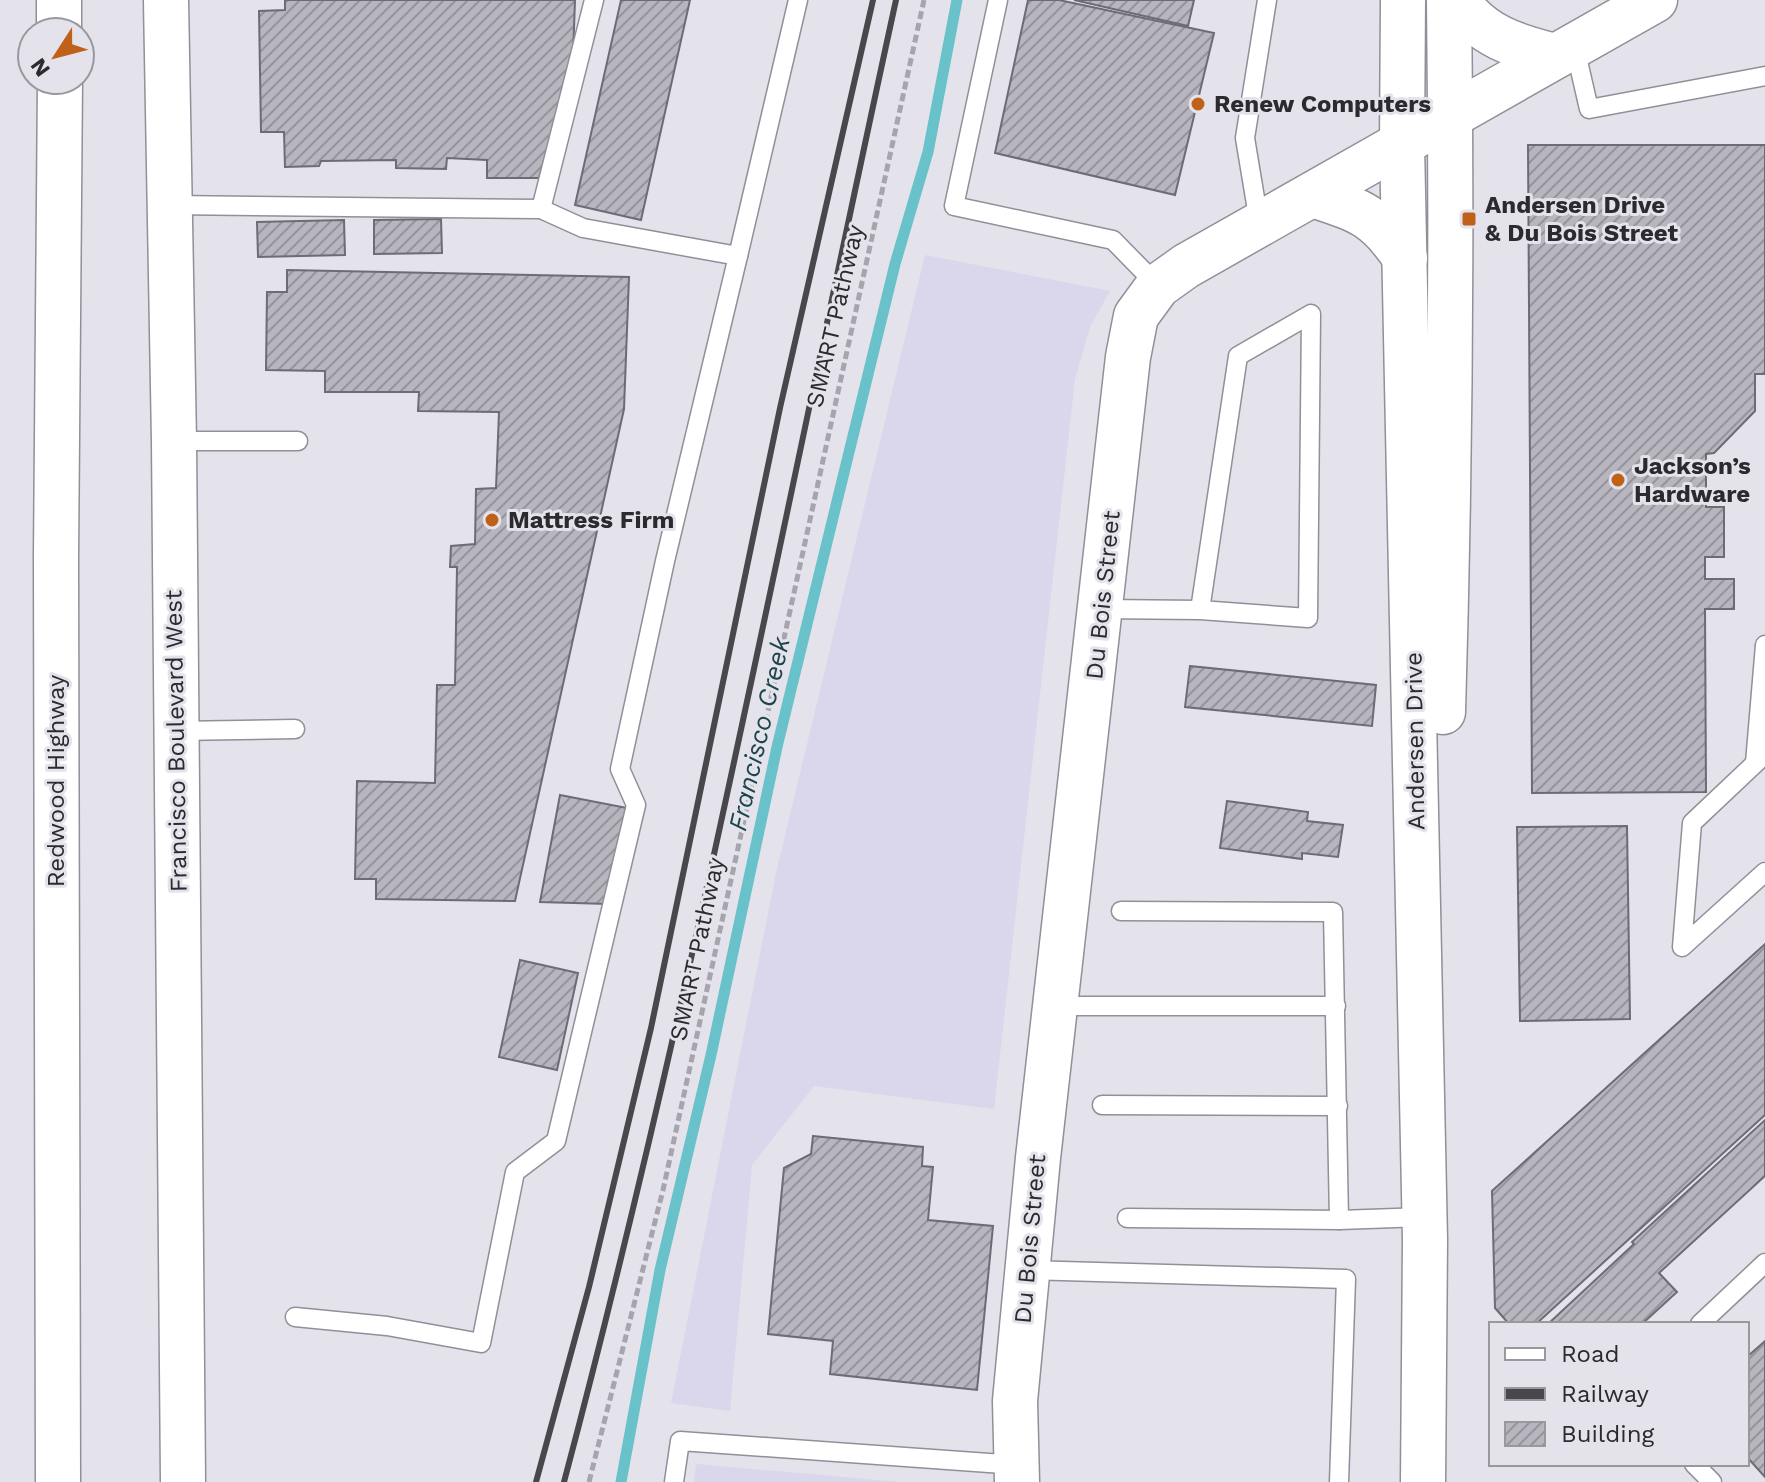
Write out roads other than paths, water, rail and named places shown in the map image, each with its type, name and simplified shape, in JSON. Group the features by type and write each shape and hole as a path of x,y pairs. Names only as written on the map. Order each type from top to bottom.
{"main road":[{"name":"Francisco Boulevard West","path":"166,0 174,441 183,1482"},
{"name":"Andersen Drive","path":"1403,0 1402,145 1424,1217 1423,1482"},
{"name":"Andersen Drive","path":"1448,1482 1441,760 1448,545 1449,0"},
{"path":"1457,0 1482,29 1512,45 1564,50"},
{"name":"Du Bois Street","path":"1017,1473 1015,1401 1054,1006 1102,609 1128,357 1136,316 1158,286 1186,266 1655,0"},
{"name":"Redwood Highway","path":"58,1482 56,557 60,96"},
{"path":"1313,195 1371,217 1389,234 1405,258"}],"lane":[{"path":"541,209 594,0"},
{"path":"295,1317 387,1326 481,1343 515,1172 556,1141 636,805 620,769 665,561 798,0"},
{"path":"998,0 954,206 1113,240 1158,286"},
{"path":"1259,225 1245,138 1267,0"},
{"path":"1564,50 1589,109 1765,76"},
{"path":"170,205 541,209 583,228 738,256"},
{"path":"1102,609 1200,610 1308,618 1311,314 1238,356 1200,610"},
{"path":"174,441 298,441"},
{"path":"1765,645 1762,654 1760,758 1692,823 1682,947 1765,872"},
{"path":"176,731 295,729"},
{"path":"1121,911 1333,912 1339,1220"},
{"path":"1054,1006 1336,1006"},
{"path":"1102,1105 1338,1106"},
{"path":"1127,1218 1339,1220 1424,1217"},
{"path":"1702,1322 1765,1263"},
{"path":"1027,1270 1346,1279 1339,1482"},
{"path":"674,1482 680,1441 1017,1473"},
{"path":"1696,1466 1712,1482"}],"waterway":[{"name":"Francisco Creek","path":"621,1482 660,1270 711,1055 777,747 895,264 928,152 957,0"}],"railway":[{"path":"536,1482 589,1287 651,1028 780,408 873,0"},
{"path":"564,1482 656,1114 698,928 896,0"}],"place":[{"name":"Renew Computers","path":"1198,104"},
{"name":"Andersen Drive & Du Bois Street","path":"1469,219"},
{"name":"Jackson’s Hardware","path":"1618,480"},
{"name":"Mattress Firm","path":"492,520"}]}
